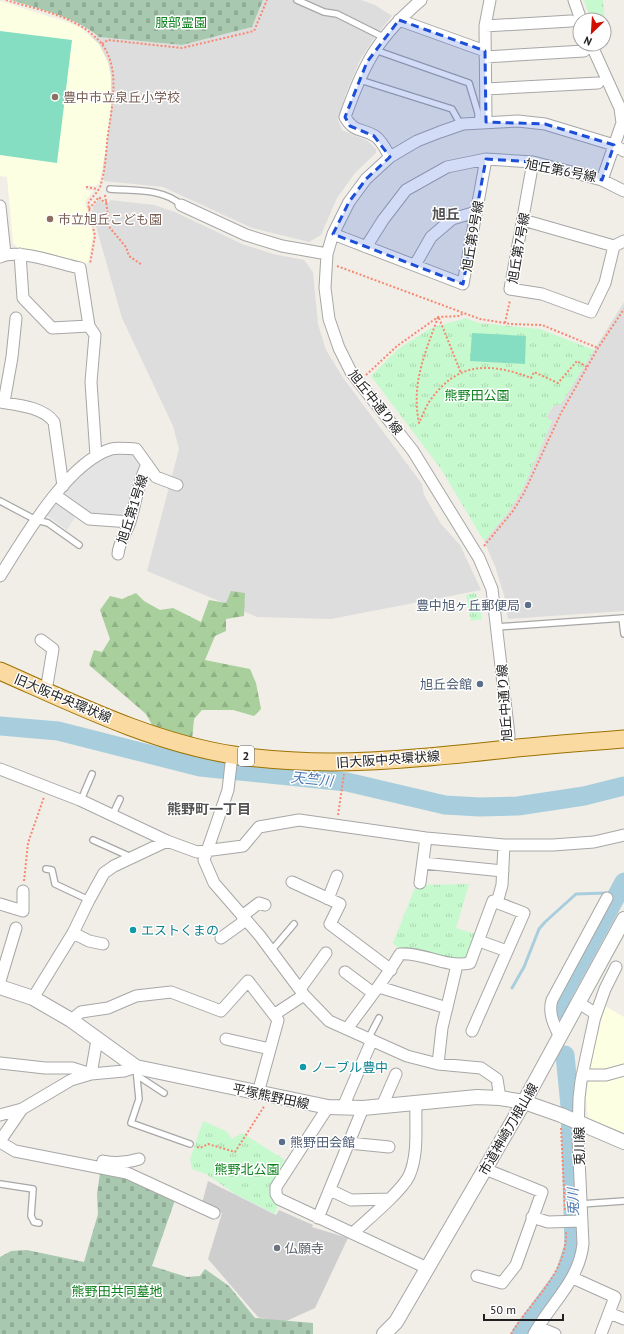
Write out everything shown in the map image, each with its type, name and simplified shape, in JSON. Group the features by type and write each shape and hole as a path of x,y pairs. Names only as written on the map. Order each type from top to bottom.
{"main road":[{"name":"旧大阪中央環状線","path":"0,671 130,727 231,759 337,763 454,755 624,739"}],"street":[{"path":"390,157 381,142 374,136 350,126 345,117 360,80 383,37 421,0"},
{"path":"482,122 486,89 485,26 490,0"},
{"path":"574,0 575,12"},
{"path":"399,20 485,54 572,49"},
{"path":"485,26 572,20"},
{"name":"旭丘第6号線","path":"366,247 383,220 406,190 447,167 486,159 533,162 602,180 622,123 620,108 589,52"},
{"path":"486,89 598,83"},
{"name":"旭丘中通り線","path":"508,749 510,735 498,626 492,589 479,558 413,451 350,372 339,348 329,319 325,288 327,254 333,234 349,202 366,179 390,157 417,141 461,125 482,122 518,121 545,124 614,145 624,151"},
{"name":"旭丘第9号線","path":"366,247 463,284 486,159"},
{"name":"旭丘第7号線","path":"533,162 510,289 542,294 591,312 605,283 614,246"},
{"path":"602,180 624,191"},
{"path":"181,205 246,236 282,246 327,254"},
{"path":"0,206 3,256 20,254 80,268 89,326 95,335 91,382 96,456"},
{"path":"415,265 431,237 452,219 476,212"},
{"path":"523,220 614,246 624,241"},
{"path":"333,234 366,247"},
{"path":"20,254 23,298 52,328 89,326"},
{"path":"16,318 12,357 2,402 42,411 49,415 54,422 63,486"},
{"path":"0,576 36,520 63,486 96,456 113,449 136,449 156,477 177,486"},
{"name":"旭丘第1号線","path":"118,554 119,546 130,522 140,478 146,464"},
{"path":"56,495 89,519 130,522"},
{"path":"41,640 53,649 46,691"},
{"path":"231,759 228,790 204,860 214,883 271,951 302,992 329,1021 407,1056 438,1064 481,1068 497,1079 500,1098"},
{"path":"0,768 81,800 167,840 198,852 243,846 260,827 299,820 336,824 426,838 504,845 553,845 587,842 624,835"},
{"path":"420,883 426,838"},
{"path":"33,998 73,933 104,874 114,866 167,840"},
{"path":"497,903 502,886 504,845"},
{"path":"423,863 503,871"},
{"path":"328,899 337,876"},
{"path":"292,882 340,904 330,924 391,970"},
{"path":"1,908 23,911 23,890"},
{"path":"560,1036 552,1018 550,1008 552,1000 607,898"},
{"path":"347,1029 391,970 400,954 409,954 457,965 470,963 493,901 524,913 472,1031"},
{"path":"221,938 259,903 265,905"},
{"name":"市道神崎刀根山線","path":"384,1334 396,1322 524,1102 624,919"},
{"path":"0,981 16,928"},
{"path":"73,933 89,941 103,944"},
{"path":"479,941 507,951"},
{"path":"275,1014 302,992 326,953"},
{"path":"438,1064 442,1028 457,965"},
{"name":"兎川線","path":"536,1331 573,1278 581,1257 576,1221 580,1204 573,1119 595,1017 605,990 616,967"},
{"path":"345,972 376,990 447,1008"},
{"path":"71,1020 81,1012 108,1008 136,996 171,992 221,1010 248,981 275,1014 278,1020 270,1049 265,1094"},
{"name":"平塚熊野田線","path":"0,987 33,998 71,1020 97,1040 128,1060 137,1072 265,1094 328,1107 364,1108 477,1097 500,1098 524,1102 573,1119 624,1142"},
{"path":"578,1003 593,1012 595,1017"},
{"path":"226,1039 270,1049"},
{"path":"91,1074 97,1040"},
{"path":"343,1108 370,1040"},
{"path":"0,1063 45,1068 72,1068 91,1074"},
{"path":"582,1075 606,1075 624,1070"},
{"path":"0,1115 22,1109 71,1080 91,1074 137,1072"},
{"path":"382,1106 396,1074"},
{"path":"353,1233 390,1199 409,1176 415,1154 416,1102"},
{"path":"328,1107 276,1187 276,1194 279,1199 428,1268"},
{"path":"318,1218 348,1143 364,1108"},
{"path":"22,1109 0,1141 15,1151 127,1174 214,1213"},
{"path":"348,1143 389,1147"},
{"path":"90,1166 98,1160 114,1164 128,1163 139,1159"},
{"path":"476,1276 502,1283 516,1265 542,1192 485,1169"},
{"path":"330,1190 351,1200 390,1199"},
{"path":"532,1217 548,1222 576,1221"},
{"path":"573,1278 615,1297 601,1334"},
{"path":"609,1313 624,1319"},
{"path":"536,1331 555,1334"}],"lane":[{"path":"297,0 324,12 337,14 383,37"},
{"path":"375,50 469,83 482,122"},
{"path":"360,80 452,109 461,125"},
{"path":"110,189 158,193 176,200 181,205"},
{"path":"0,501 36,520 48,523 79,545"},
{"path":"498,626 623,618 624,634"},
{"path":"81,800 92,774"},
{"path":"113,814 120,799"},
{"path":"93,840 132,857"},
{"path":"46,869 52,870 55,884 89,900"},
{"path":"271,951 294,924"},
{"path":"370,1040 379,1018"},
{"path":"137,1072 164,1094"},
{"path":"137,1072 139,1099 131,1123 190,1144"},
{"path":"0,1184 33,1189 31,1216 34,1222 39,1223"},
{"path":"580,1204 624,1201"}],"path":[{"path":"6,0 80,25 94,35 102,44 111,63 114,78 107,152 101,185 88,202 95,236 90,266"},
{"path":"102,44 108,40 182,48 254,31 267,0"},
{"path":"86,187 97,189"},
{"path":"104,193 107,202 110,228 126,247 129,256 142,265"},
{"path":"89,209 99,197 104,202 107,202"},
{"path":"337,266 480,319 505,323 542,324 598,348"},
{"path":"505,323 507,306 514,290"},
{"path":"484,547 513,511 524,493 560,413 598,348 624,309"},
{"path":"365,376 397,346 438,317 460,316 463,313"},
{"path":"438,317 461,373"},
{"path":"438,317 422,360 417,379 417,410 419,423 431,399 442,386 461,373 489,367 510,370 531,378 534,372 558,383 576,361 587,367"},
{"path":"336,824 344,776"},
{"path":"23,890 28,843 48,787"},
{"path":"190,1144 200,1148 208,1144 235,1152 265,1094"}],"highlighted area":[{"path":"399,20 485,51 486,122 545,124 614,145 602,180 533,162 486,159 463,284 333,234 349,202 366,179 390,157 374,136 350,126 345,117 367,62"}],"shaded area":[{"path":"263,0 361,0 375,5 392,16 375,37 360,60 346,93 338,120 342,130 368,141 376,149 376,153 355,173 337,198 321,235 309,242 252,228 163,187 104,181 103,160 111,107 101,48 91,36 182,45 252,27"},
{"name":"豊中市立泉丘小学校","path":"0,1 70,23 81,28 99,44 108,62 111,76 111,107 106,149 99,184 94,186 87,185 86,190 93,191 85,201 93,235 88,263 18,248 13,243 7,177 0,176"},
{"path":"100,198 103,203 109,203 110,200 154,205 175,212 242,244 273,254 304,260 313,272 318,324 326,350 344,379 422,484 424,495 441,524 460,545 481,590 331,619 257,617 147,571 179,449 173,426 122,318 92,212 93,206"},
{"path":"624,302 624,611 508,619 504,595 495,566 484,541 508,512 522,490 552,421 546,418 553,406 561,403"},
{"path":"126,452 134,455 139,466 128,515 124,518 89,515 64,496 64,491 96,463 113,453"},
{"path":"54,502 59,502 75,517 67,530 45,514"},
{"path":"605,1006 624,1017 624,1067 610,1071 589,1070"},
{"path":"624,1076 624,1133 589,1118 587,1113 586,1097 588,1082 591,1079"},
{"name":"仏願寺","path":"208,1181 276,1215 279,1210 313,1225 312,1227 348,1238 315,1308 282,1323 258,1317 208,1259 222,1213 202,1203"}],"green space":[{"name":"服部霊園","path":"11,0 263,0 252,27 182,45 99,37 68,19"},
{"path":"584,0 603,0 604,12 588,12"},
{"path":"0,31 72,40 57,163 0,155"},
{"name":"熊野田公園","path":"466,318 478,323 540,329 594,350 561,404 553,406 546,417 552,421 522,490 508,512 484,541 441,469 371,376 398,349 431,328"},
{"path":"472,333 526,336 525,364 470,361"},
{"path":"231,591 245,593 244,616 226,619 226,631 215,636 205,660 250,669 256,683 261,709 254,716 233,710 202,710 194,719 192,740 155,730 146,714 89,665 94,650 102,652 110,639 100,610 110,596 122,599 136,593 144,601 160,610 173,608 201,622 209,600 226,603"},
{"path":"476,593 482,619 471,621 466,595"},
{"path":"469,884 456,928 476,934 469,957 455,960 400,950 393,943 416,885"},
{"name":"熊野北公園","path":"203,1121 226,1131 232,1139 242,1133 285,1160 275,1176 271,1187 274,1198 278,1204 275,1214 235,1194 206,1174 192,1169 190,1159"},
{"name":"熊野田共同墓地","path":"100,1173 126,1177 175,1200 152,1266 187,1277 200,1276 205,1269 229,1286 255,1318 313,1323 313,1334 0,1334 0,1257 11,1251 27,1250 84,1262 98,1214 97,1194"}],"waterway":[{"name":"天竺川","path":"0,726 58,731 200,767 347,782 445,805 480,807 518,806 584,796 624,786"},
{"name":"兎川","path":"559,1010 559,1003 563,994 624,882"},
{"path":"512,988 524,967 539,929 545,922 576,894 606,893"},
{"name":"兎川","path":"521,1334 564,1276 574,1246 570,1106 565,1055"}],"place":[{"name":"豊中市立泉丘小学校","path":"55,97"},
{"name":"市立旭丘こども園","path":"50,219"},
{"name":"豊中旭ヶ丘郵便局","path":"528,605"},
{"name":"旭丘会館","path":"480,684"},
{"name":"エストくまの","path":"133,930"},
{"name":"ノーブル豊中","path":"303,1067"},
{"name":"熊野田会館","path":"282,1142"},
{"name":"仏願寺","path":"277,1248"}],"district":[{"name":"旭丘","path":"446,214"},
{"name":"熊野町一丁目","path":"209,809"}]}
